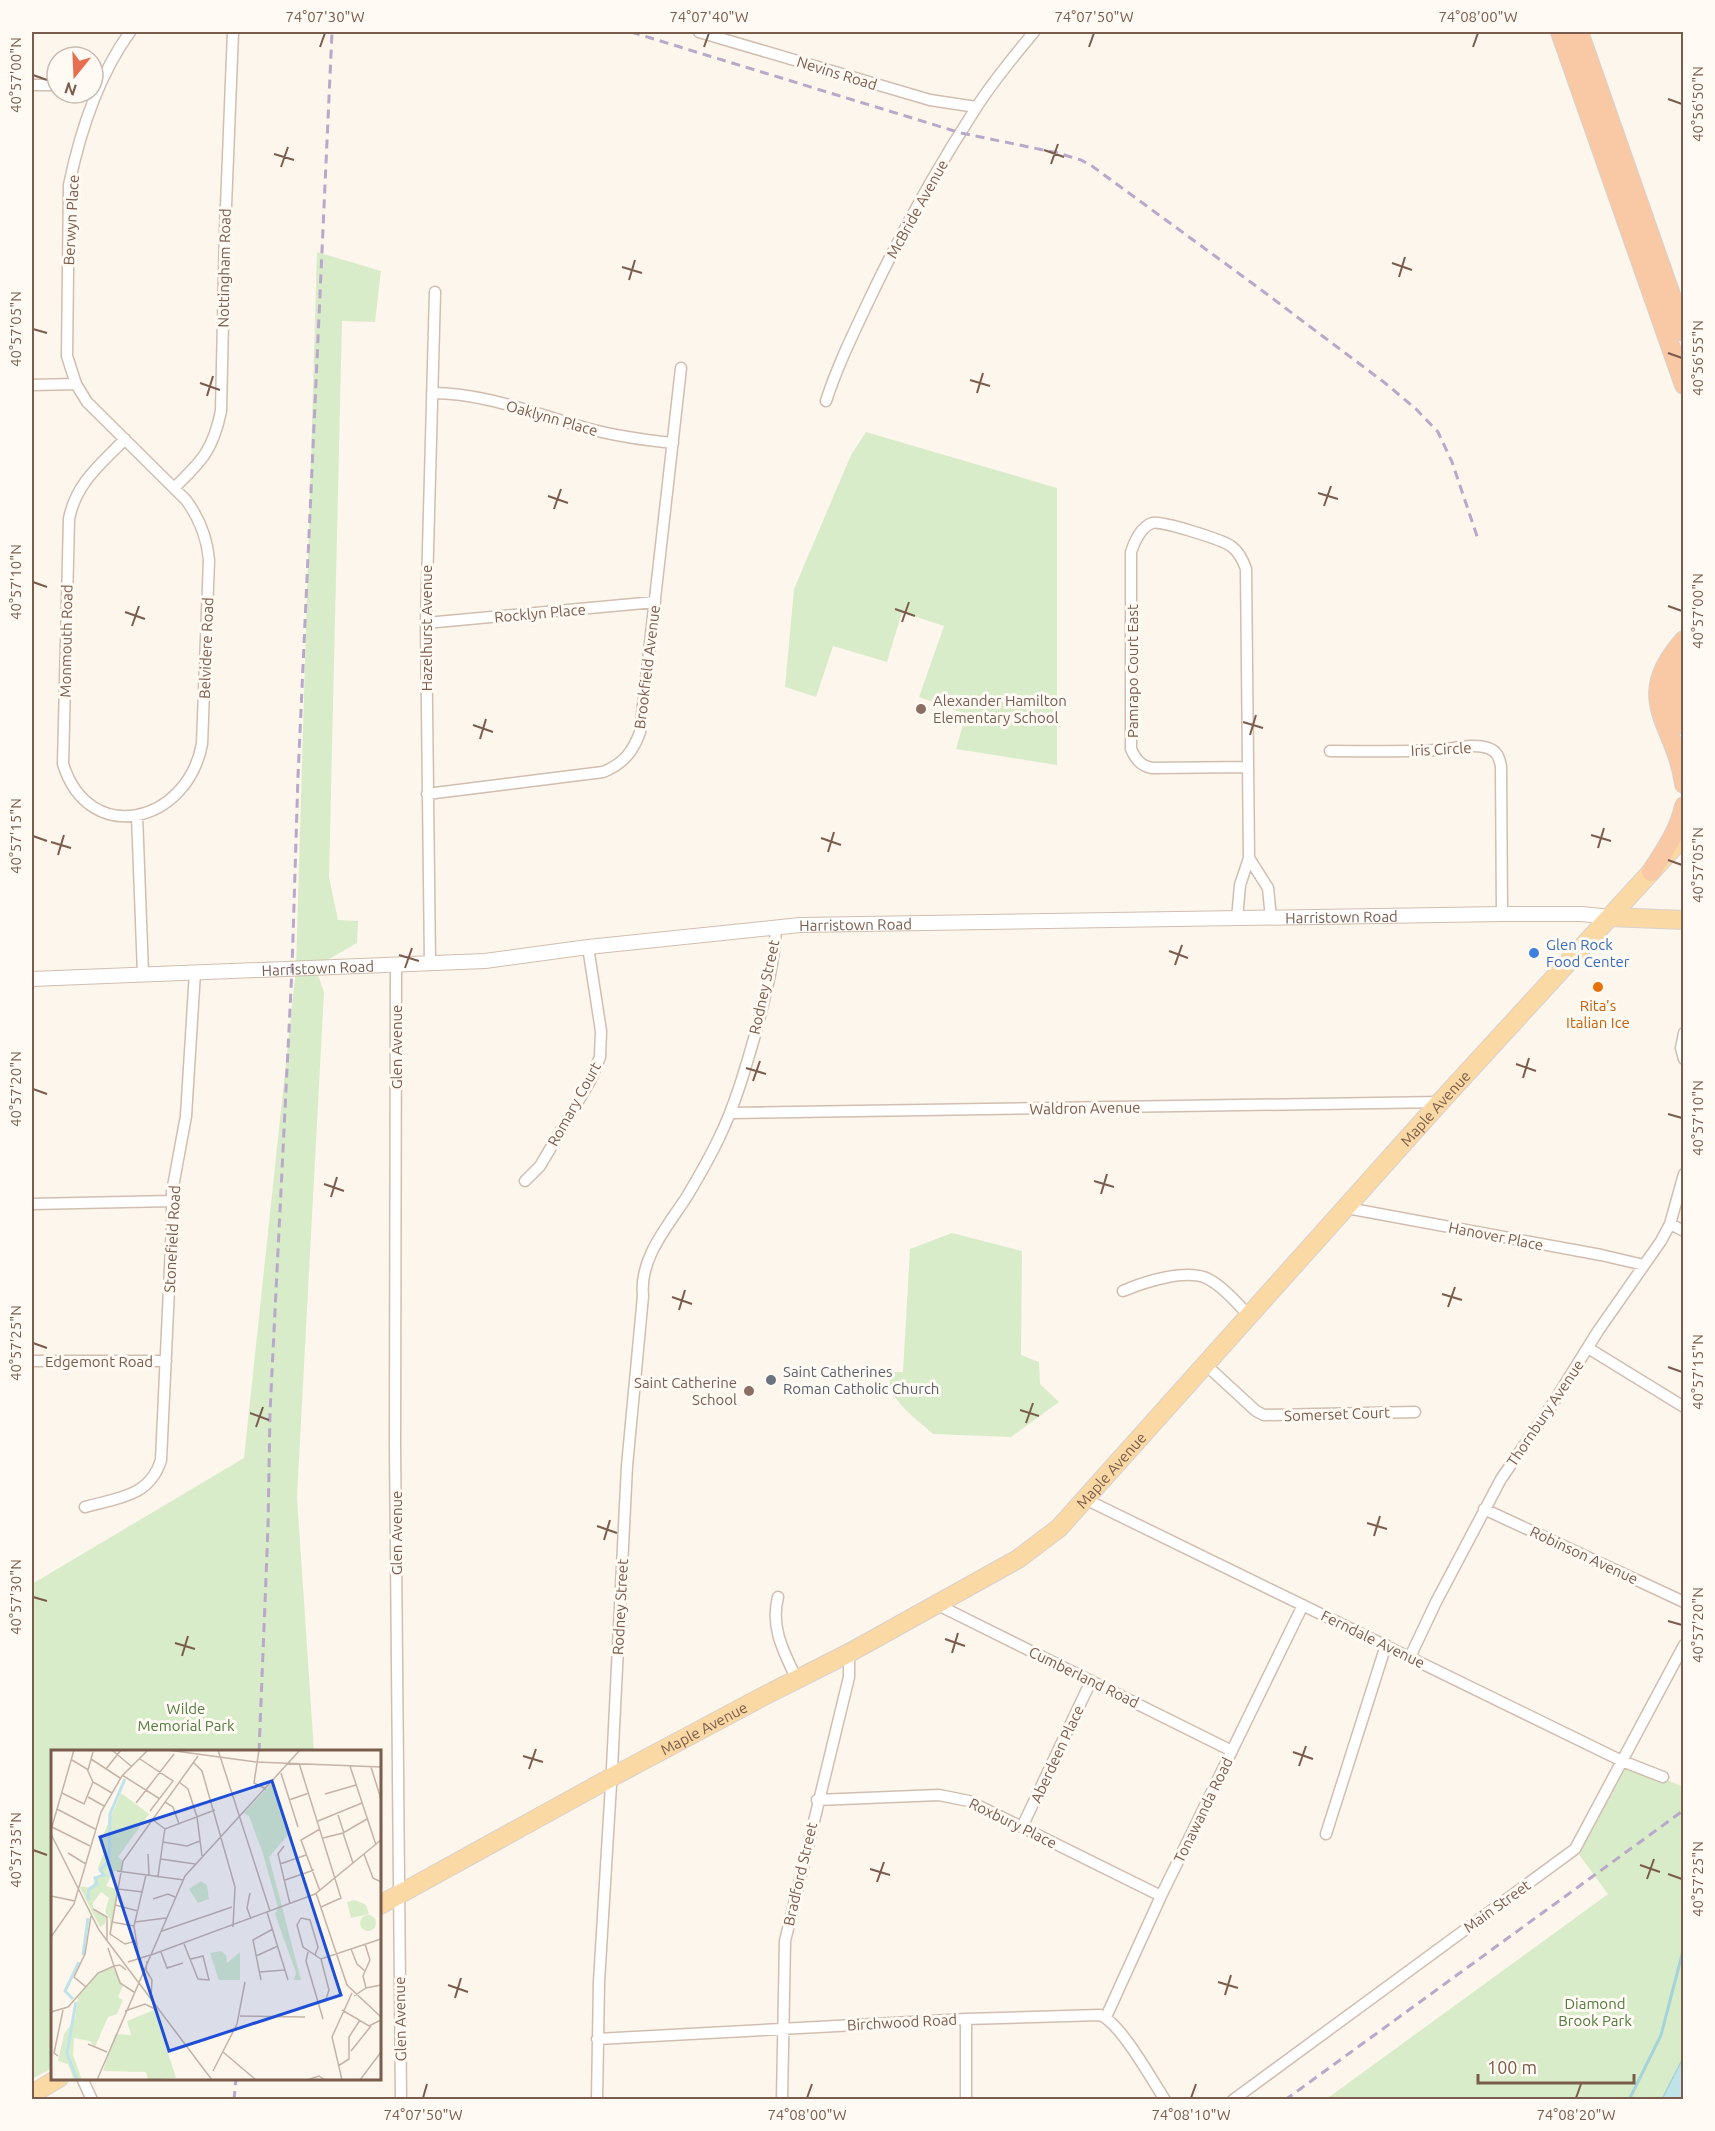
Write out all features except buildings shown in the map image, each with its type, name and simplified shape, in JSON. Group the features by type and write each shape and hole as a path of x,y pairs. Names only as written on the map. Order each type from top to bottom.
{"highway":[{"path":"1560,32 1683,384"},
{"path":"1579,32 1683,332"},
{"path":"1668,288 1683,324"},
{"path":"1683,640 1666,662 1658,690 1658,706 1680,765 1683,784"},
{"path":"1683,666 1674,691 1674,703 1683,725"},
{"path":"1651,872 1674,834 1683,806"}],"main road":[{"name":"Maple Avenue","path":"381,1904 612,1777 849,1653 1018,1558 1059,1528 1440,1102 1683,836"},
{"name":"Harristown Road","path":"1610,917 1683,920"},
{"path":"32,2094 57,2080"}],"street":[{"name":"Berwyn Place","path":"105,72 130,32"},
{"name":"Nottingham Road","path":"174,488 193,471 209,449 216,433 221,411 233,32"},
{"name":"Nevins Road","path":"699,32 930,100 976,107"},
{"name":"McBride Avenue","path":"826,401 844,352 896,245 928,187 976,107 1034,32"},
{"name":"Berwyn Place","path":"76,384 68,356 69,193 88,105"},
{"name":"Hazelhurst Avenue","path":"430,964 426,623 435,292"},
{"name":"Brookfield Avenue","path":"427,794 603,772 623,761 631,752 640,732 681,368"},
{"name":"Belvidere Road","path":"76,384 87,402 186,500 196,514 208,545 202,744 194,772 178,795 152,811 137,815"},
{"path":"32,385 76,384"},
{"name":"Oaklynn Place","path":"432,393 492,401 612,435 673,443"},
{"name":"Monmouth Road","path":"125,439 84,482 72,505 69,519 63,764 73,787 90,804 115,815 137,815"},
{"name":"Pamrapo Court East","path":"1163,523 1227,543 1238,552 1243,560 1246,569 1248,767 1152,768 1139,763 1131,749 1131,552 1134,543 1149,524 1163,523"},
{"name":"Rocklyn Place","path":"426,623 655,602"},
{"name":"Iris Circle","path":"1330,751 1437,750 1477,746 1495,752 1501,766 1502,914"},
{"path":"1237,919 1240,885 1249,858 1248,767"},
{"path":"137,815 143,974"},
{"path":"1249,858 1268,888 1271,918"},
{"name":"Harristown Road","path":"32,979 396,966 496,960 588,947 776,927 858,923 1502,914 1582,914 1610,917"},
{"name":"Rodney Street","path":"597,2100 597,2039 627,1466 642,1285 650,1255 702,1172 730,1113 744,1075 763,1004 776,927"},
{"name":"Romary Court","path":"525,1181 540,1166 590,1081 600,1057 601,1031 588,947"},
{"name":"Glen Avenue","path":"396,966 395,1456 401,2100"},
{"name":"Stonefield Road","path":"85,1507 137,1492 152,1480 161,1460 172,1225 171,1201 186,1116 195,972"},
{"path":"1683,1033 1681,1048 1683,1059"},
{"name":"Waldron Avenue","path":"730,1113 1440,1102"},
{"name":"Thornbury Avenue","path":"1410,1657 1436,1602 1501,1479 1661,1241 1670,1224 1683,1174"},
{"path":"32,1204 171,1201"},
{"name":"Hanover Place","path":"1347,1208 1644,1265"},
{"path":"1670,1224 1683,1231"},
{"path":"1123,1291 1143,1282 1178,1276 1203,1277 1219,1287 1249,1316"},
{"path":"1588,1347 1683,1407"},
{"name":"Edgemont Road","path":"32,1361 166,1361"},
{"name":"Somerset Court","path":"1206,1365 1256,1411 1264,1415 1415,1412"},
{"name":"Ferndale Avenue","path":"1085,1498 1622,1761 1663,1777"},
{"name":"Robinson Avenue","path":"1484,1509 1683,1602"},
{"path":"778,1597 775,1606 779,1644 797,1680"},
{"name":"Cumberland Road","path":"936,1604 1232,1751"},
{"name":"Tonawanda Road","path":"1106,2017 1161,1896 1303,1605"},
{"path":"1326,1834 1386,1645"},
{"name":"Main Street","path":"1233,2100 1575,1849 1683,1645"},
{"name":"Bradford Street","path":"782,2100 784,1941 849,1677 849,1653"},
{"name":"Aberdeen Place","path":"1022,1827 1091,1681"},
{"name":"Roxbury Place","path":"817,1800 939,1795 969,1801 1161,1896"},
{"name":"Birchwood Road","path":"597,2039 966,2019 1091,2014 1106,2017"},
{"path":"1106,2017 1118,2030 1165,2100"},
{"path":"966,2019 966,2100"},
{"path":"82,2080 92,2100"}],"green space":[{"name":"Wilde Memorial Park","path":"317,252 381,271 375,322 342,321 329,877 338,920 358,921 357,943 315,967 324,992 297,1497 314,1750 51,1750 51,2069 32,2079 32,1584 244,1458 296,969"},
{"path":"866,432 1057,488 1057,765 956,749 966,714 919,697 944,626 902,612 887,662 833,646 816,697 785,687 794,589 851,455"},
{"path":"952,1233 1022,1251 1021,1355 1039,1362 1040,1384 1059,1402 1011,1437 933,1434 902,1406 891,1389 890,1380 893,1372 903,1372 910,1249"},
{"name":"Diamond Brook Park","path":"1622,1761 1681,1786 1683,1784 1683,2099 1325,2100 1608,1894 1575,1849"}],"water":[{"path":"1683,2058 1683,2099 1662,2099"}],"waterway":[{"path":"1629,2100 1661,2035 1684,1947"}],"railway":[{"path":"259,1750 270,1412 292,969 298,776 332,32"},
{"path":"631,32 961,133 1058,153 1092,166 1256,286 1416,409 1438,432 1452,462 1478,539"},
{"path":"1285,2100 1684,1810"},
{"path":"234,2100 236,2080"}],"place":[{"name":"Alexander Hamilton Elementary School","path":"921,709"},
{"name":"Glen Rock Food Center","path":"1534,953"},
{"name":"Rita's Italian Ice","path":"1598,987"},
{"name":"Saint Catherines Roman Catholic Church","path":"771,1380"},
{"name":"Saint Catherine School","path":"749,1391"}]}
